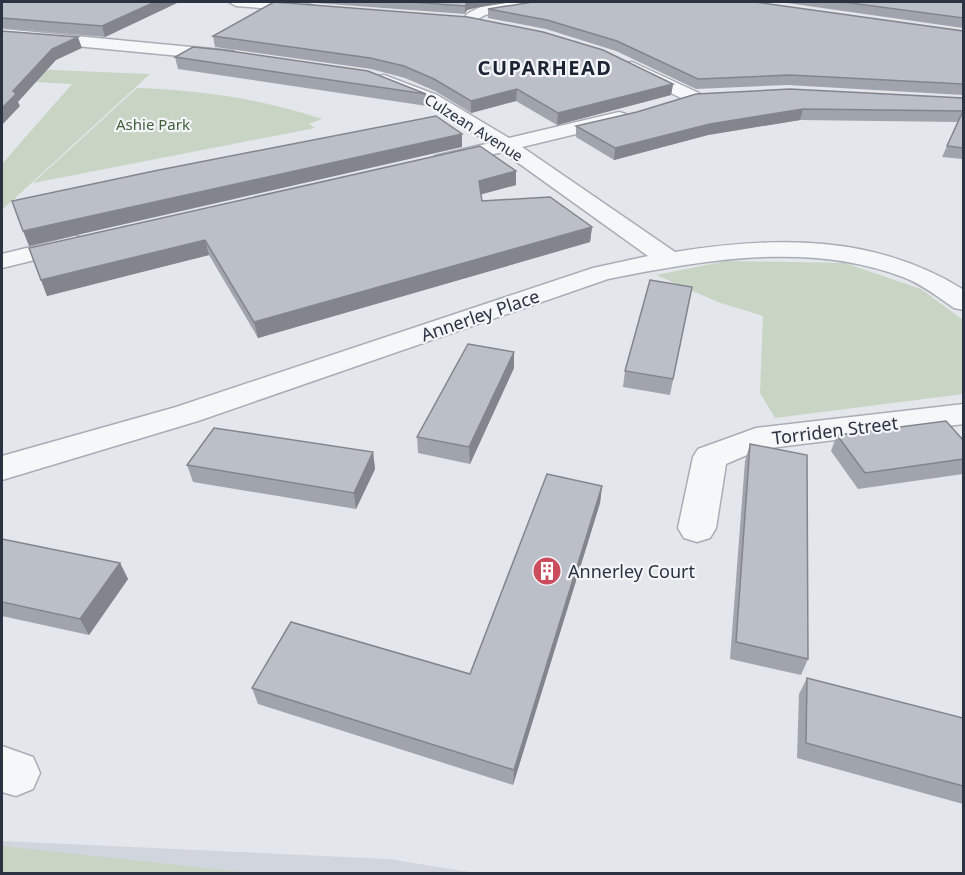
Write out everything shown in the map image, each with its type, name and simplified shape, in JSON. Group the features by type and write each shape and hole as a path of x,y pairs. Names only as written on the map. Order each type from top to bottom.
{"street":[{"path":"236,2 325,10"},
{"path":"495,25 463,21 482,11 543,2"},
{"path":"2,34 247,57"},
{"path":"619,61 693,97"},
{"name":"Culzean Avenue","path":"366,75 410,88 428,96 507,145 621,229 669,260"},
{"path":"660,106 693,97 716,95"},
{"path":"427,164 639,113"},
{"path":"2,261 98,238"},
{"name":"Annerley Place","path":"2,468 187,414 602,273 669,260 736,252 819,251 867,258 914,272 963,302"},
{"name":"Torriden Street","path":"697,528 710,457 756,439 963,414"}],"shaded area":[{"path":"2,841 388,859 476,873 2,874"}],"green space":[{"path":"2,68 150,74 2,210 2,164 72,84 2,80"},
{"name":"Ashie Park","path":"137,88 231,97 277,106 322,119 309,124 315,128 33,183"},
{"path":"726,261 845,263 921,289 963,320 963,394 775,418 760,393 763,316 718,302 656,275"},
{"path":"2,846 252,873 2,873"}],"building":[{"path":"2,2 155,2 102,26 2,18"},
{"path":"274,2 468,17 543,32 603,50 673,84 558,113 517,89 471,101 434,79 404,66 370,58 213,36"},
{"path":"410,2 467,2 465,6"},
{"path":"533,2 755,2 963,31 963,84 790,75 698,79 617,41 547,20 488,9"},
{"path":"843,2 963,2 963,18"},
{"path":"2,31 78,37 52,49 13,91 16,94 2,108"},
{"path":"193,47 368,71 426,94 175,57"},
{"path":"790,89 963,98 963,111 803,109 710,124 615,148 576,126 637,112 696,94"},
{"path":"963,111 963,148 947,146"},
{"path":"436,116 462,134 23,231 12,201 154,171"},
{"path":"480,146 516,171 479,181 482,201 550,197 592,227 254,322 205,240 41,280 29,248"},
{"path":"650,280 692,287 673,379 625,371"},
{"path":"468,344 514,352 469,447 417,437"},
{"path":"946,421 963,440 963,459 865,473 837,435"},
{"path":"214,428 373,452 354,493 187,465"},
{"path":"750,444 807,455 808,659 736,642"},
{"name":"Annerley Court","path":"547,474 602,486 514,770 252,688 291,622 470,674"},
{"path":"2,539 120,563 80,619 2,602"},
{"path":"807,678 963,718 963,786 806,743"}],"place":[{"name":"Annerley Court","path":"547,571"}],"district":[{"name":"CUPARHEAD","path":"545,67"}]}
